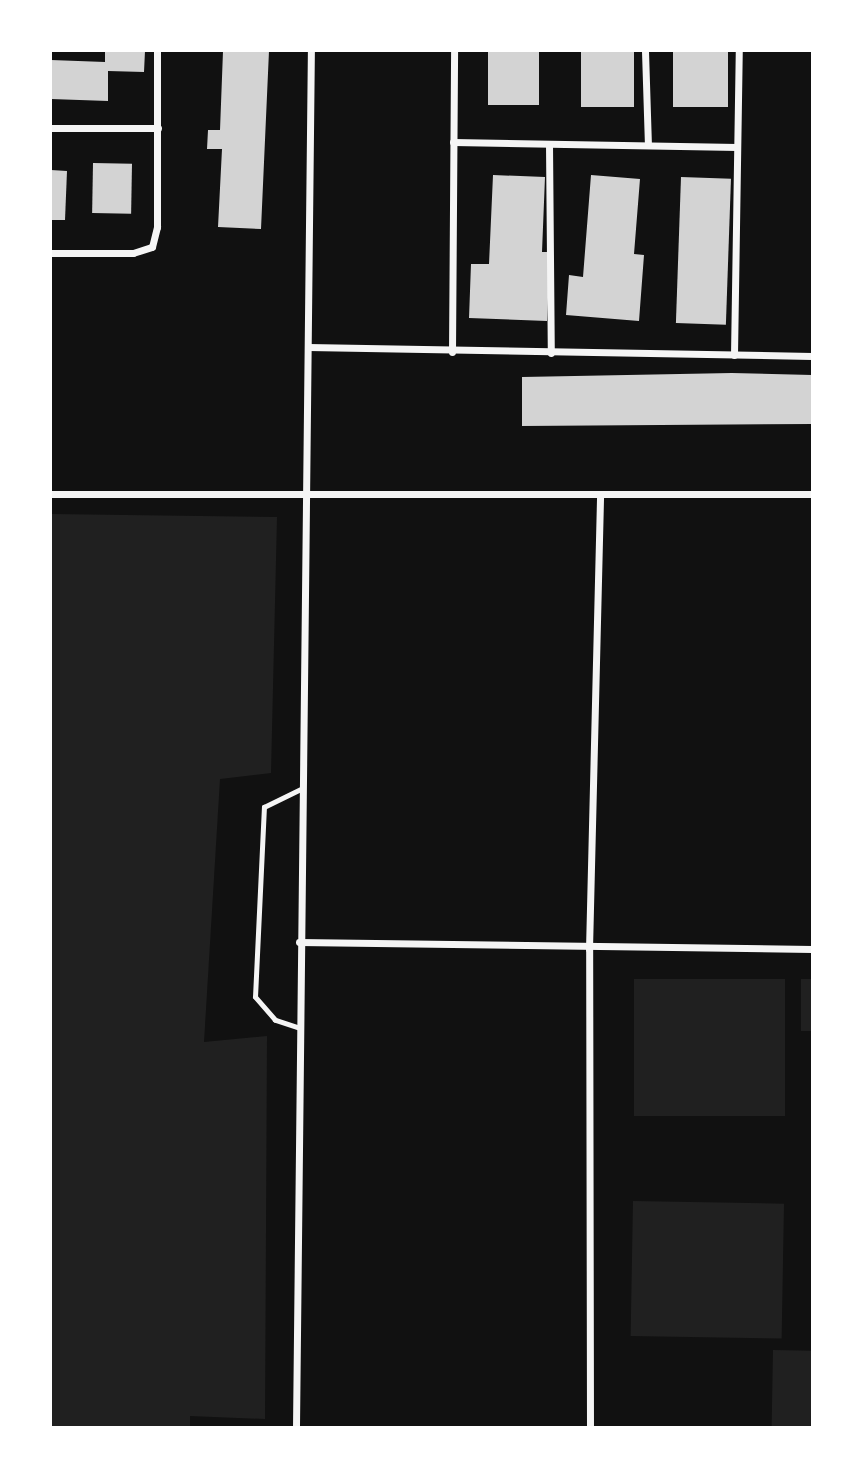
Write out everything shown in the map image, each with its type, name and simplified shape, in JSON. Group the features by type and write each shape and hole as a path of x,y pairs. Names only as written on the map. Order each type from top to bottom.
{"street":[{"path":"51,253 134,253 152,247 157,227 157,51"},
{"path":"296,1427 299,942 312,51"},
{"path":"452,352 454,51"},
{"path":"645,51 648,145"},
{"path":"734,355 739,51"},
{"path":"51,128 158,128"},
{"path":"453,142 737,147"},
{"path":"549,144 551,353"},
{"path":"308,347 452,352 812,356"},
{"path":"51,494 812,494"},
{"path":"590,1427 589,948 600,494"},
{"path":"299,942 812,949"}],"lane":[{"path":"299,1028 275,1020 255,997 264,807 301,789"}],"shaded area":[{"path":"51,514 277,517 271,773 220,779 204,1042 267,1036 265,1419 190,1416 190,1427 51,1427"},
{"path":"634,979 785,979 785,1116 634,1116"},
{"path":"801,979 812,979 812,1031 801,1031"},
{"path":"633,1201 784,1204 782,1339 631,1336"},
{"path":"773,1350 812,1351 811,1427 772,1427"}],"building":[{"path":"105,51 145,51 144,72 108,71 108,101 51,99 51,60 105,62"},
{"path":"223,51 269,51 261,229 218,227 222,149 207,149 208,130 220,130"},
{"path":"488,51 539,51 539,105 488,105"},
{"path":"581,51 634,51 634,107 581,107"},
{"path":"673,51 728,51 728,107 673,107"},
{"path":"93,163 132,164 131,214 92,213"},
{"path":"51,170 67,171 65,220 51,220"},
{"path":"493,175 545,177 542,252 550,252 547,321 469,318 471,264 489,264"},
{"path":"591,175 640,179 634,254 644,255 639,321 566,315 569,275 583,277"},
{"path":"681,177 731,179 726,325 676,323"},
{"path":"732,373 812,375 812,424 522,426 522,377"}]}
